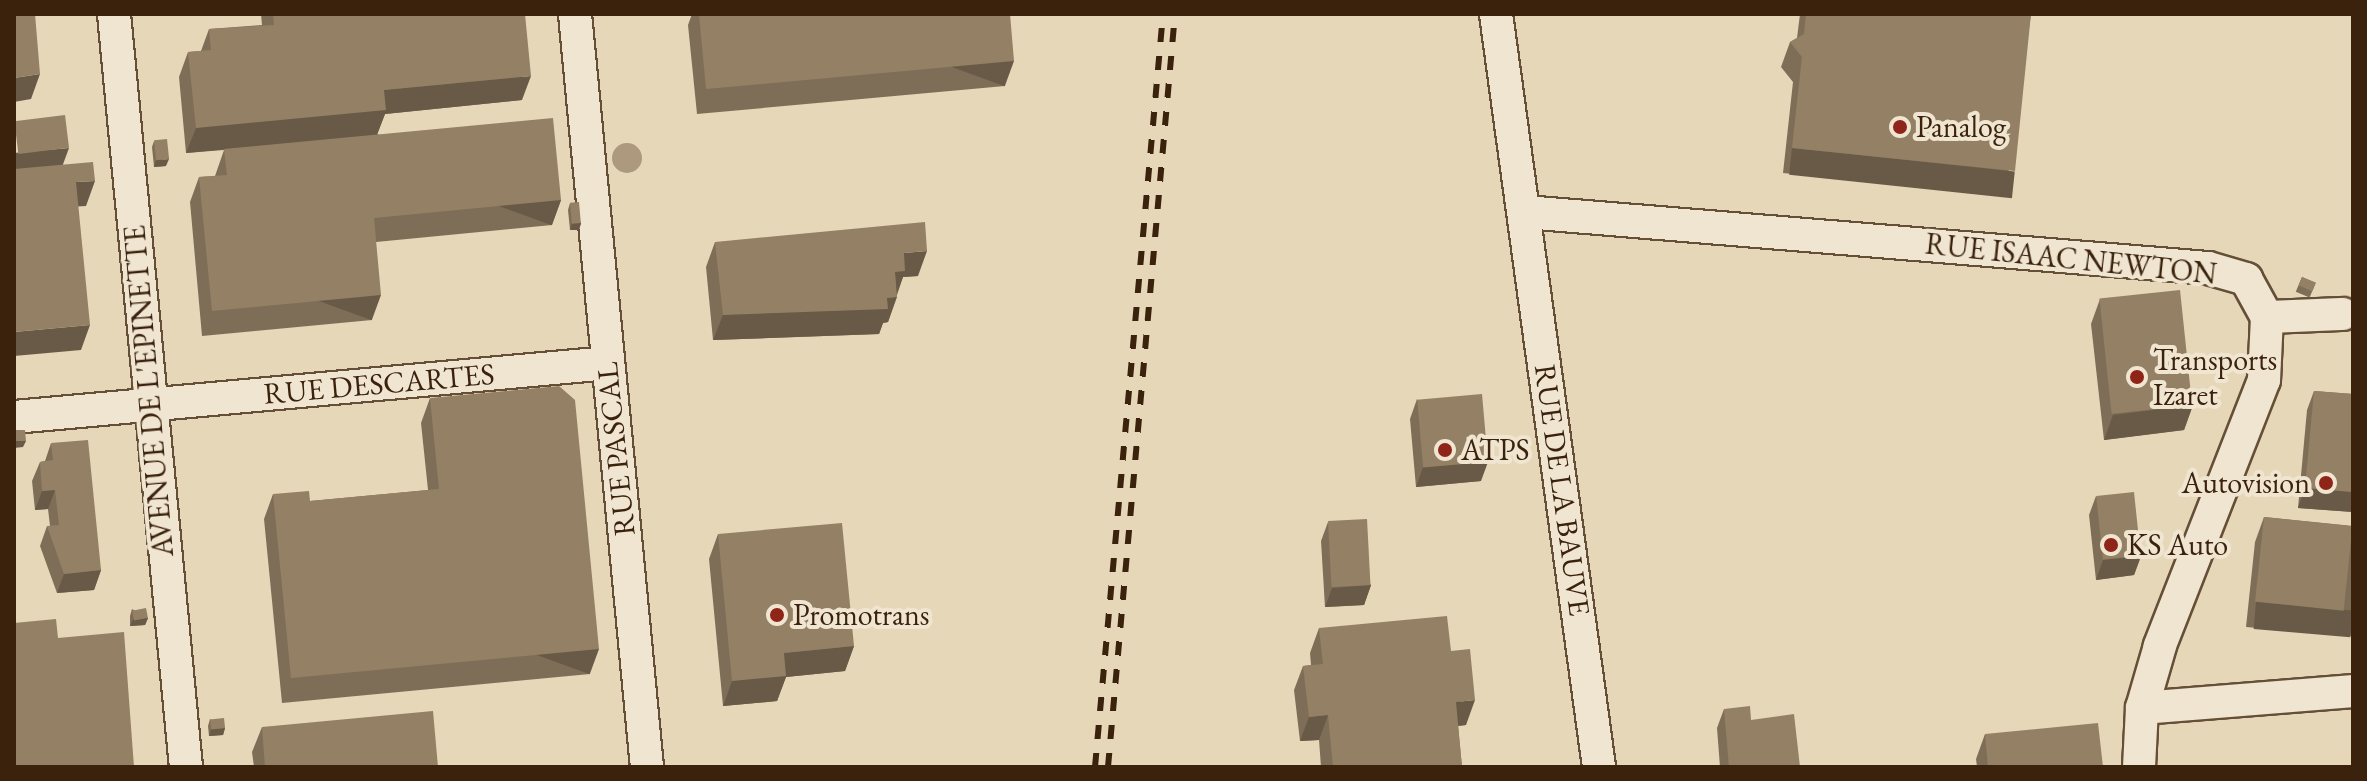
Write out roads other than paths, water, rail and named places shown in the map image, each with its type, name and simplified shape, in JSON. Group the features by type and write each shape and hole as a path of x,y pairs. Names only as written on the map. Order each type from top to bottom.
{"street":[{"name":"AVENUE DE L'EPINETTE","path":"114,14 186,767"},
{"name":"RUE PASCAL","path":"575,14 587,130 608,228 608,363 647,767"},
{"name":"RUE DE LA BAUVE","path":"1496,14 1599,767"},
{"name":"RUE ISAAC NEWTON","path":"1525,212 2208,268 2246,279 2267,317"},
{"path":"2139,767 2142,708 2264,380 2267,317 2343,314"},
{"name":"RUE DESCARTES","path":"14,417 608,363"},
{"path":"2142,708 2353,691"}],"railway":[{"path":"1095,767 1163,14"},
{"path":"1108,767 1175,14"}],"place":[{"name":"Panalog","path":"1900,127"},
{"name":"Transports Izaret","path":"2137,377"},
{"name":"ATPS","path":"1445,450"},
{"name":"Autovision","path":"2326,483"},
{"name":"KS Auto","path":"2111,545"},
{"name":"Promotrans","path":"777,615"}]}
